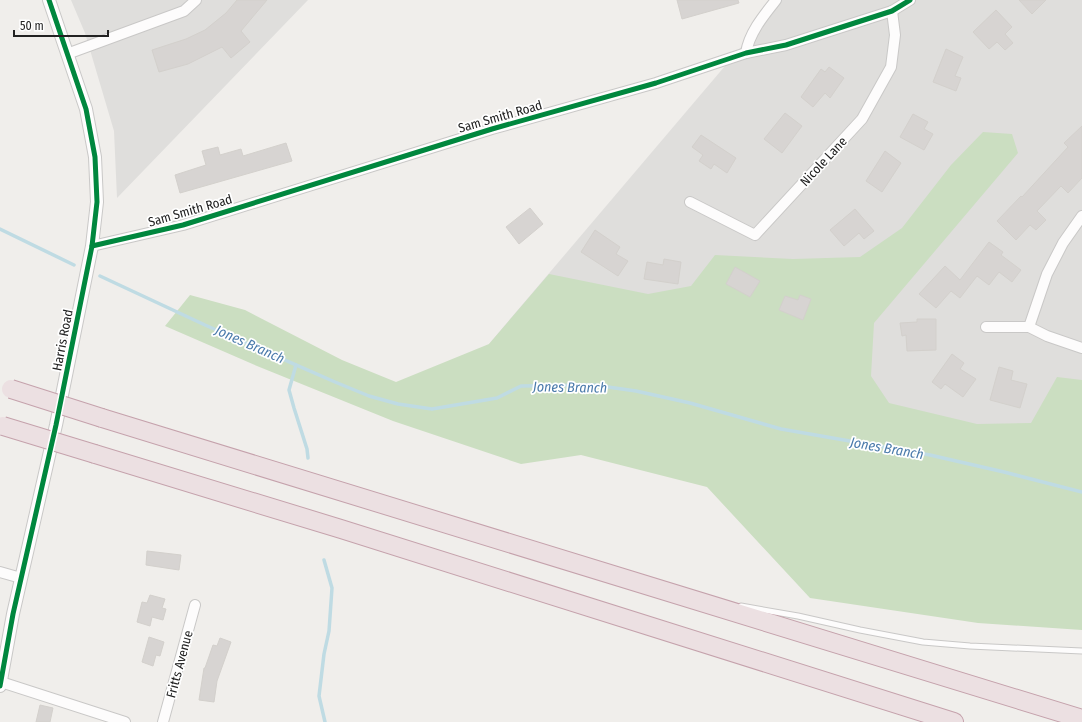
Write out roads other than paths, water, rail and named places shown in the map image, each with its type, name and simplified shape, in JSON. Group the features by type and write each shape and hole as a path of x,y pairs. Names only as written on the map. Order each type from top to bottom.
{"highway":[{"path":"6,387 102,418 1082,719"},
{"path":"2,425 356,534 954,722"}],"street":[{"name":"Harris Road","path":"0,684 13,614 56,425 92,246 97,202 95,157 86,108 49,0"},
{"path":"67,54 184,11 196,0"},
{"path":"746,53 747,45 761,19 776,0"},
{"name":"Sam Smith Road","path":"92,246 184,225 492,129 656,82 746,53 786,45 892,11 910,0"},
{"name":"Nicole Lane","path":"690,202 755,235 862,119 891,67 894,35 892,11"},
{"path":"1029,327 1047,274 1063,243 1082,216"},
{"path":"986,327 1029,327 1046,336 1082,348"},
{"path":"0,572 21,578"},
{"name":"Fritts Avenue","path":"163,722 195,605"},
{"path":"0,684 125,722"}],"lane":[{"path":"694,600 725,604"},
{"path":"733,605 770,610 923,642 970,646 1082,651"}],"waterway":[{"name":"Jones Branch","path":"0,229 74,265"},
{"name":"Jones Branch","path":"100,276 205,325 335,382 369,396 398,404 432,409 497,398 521,386 594,385 636,391 690,403 781,429 930,455 1082,492"},
{"path":"296,365 289,390 307,449 308,458"},
{"path":"324,560 332,588 329,631 324,654 319,696 325,722"}]}
